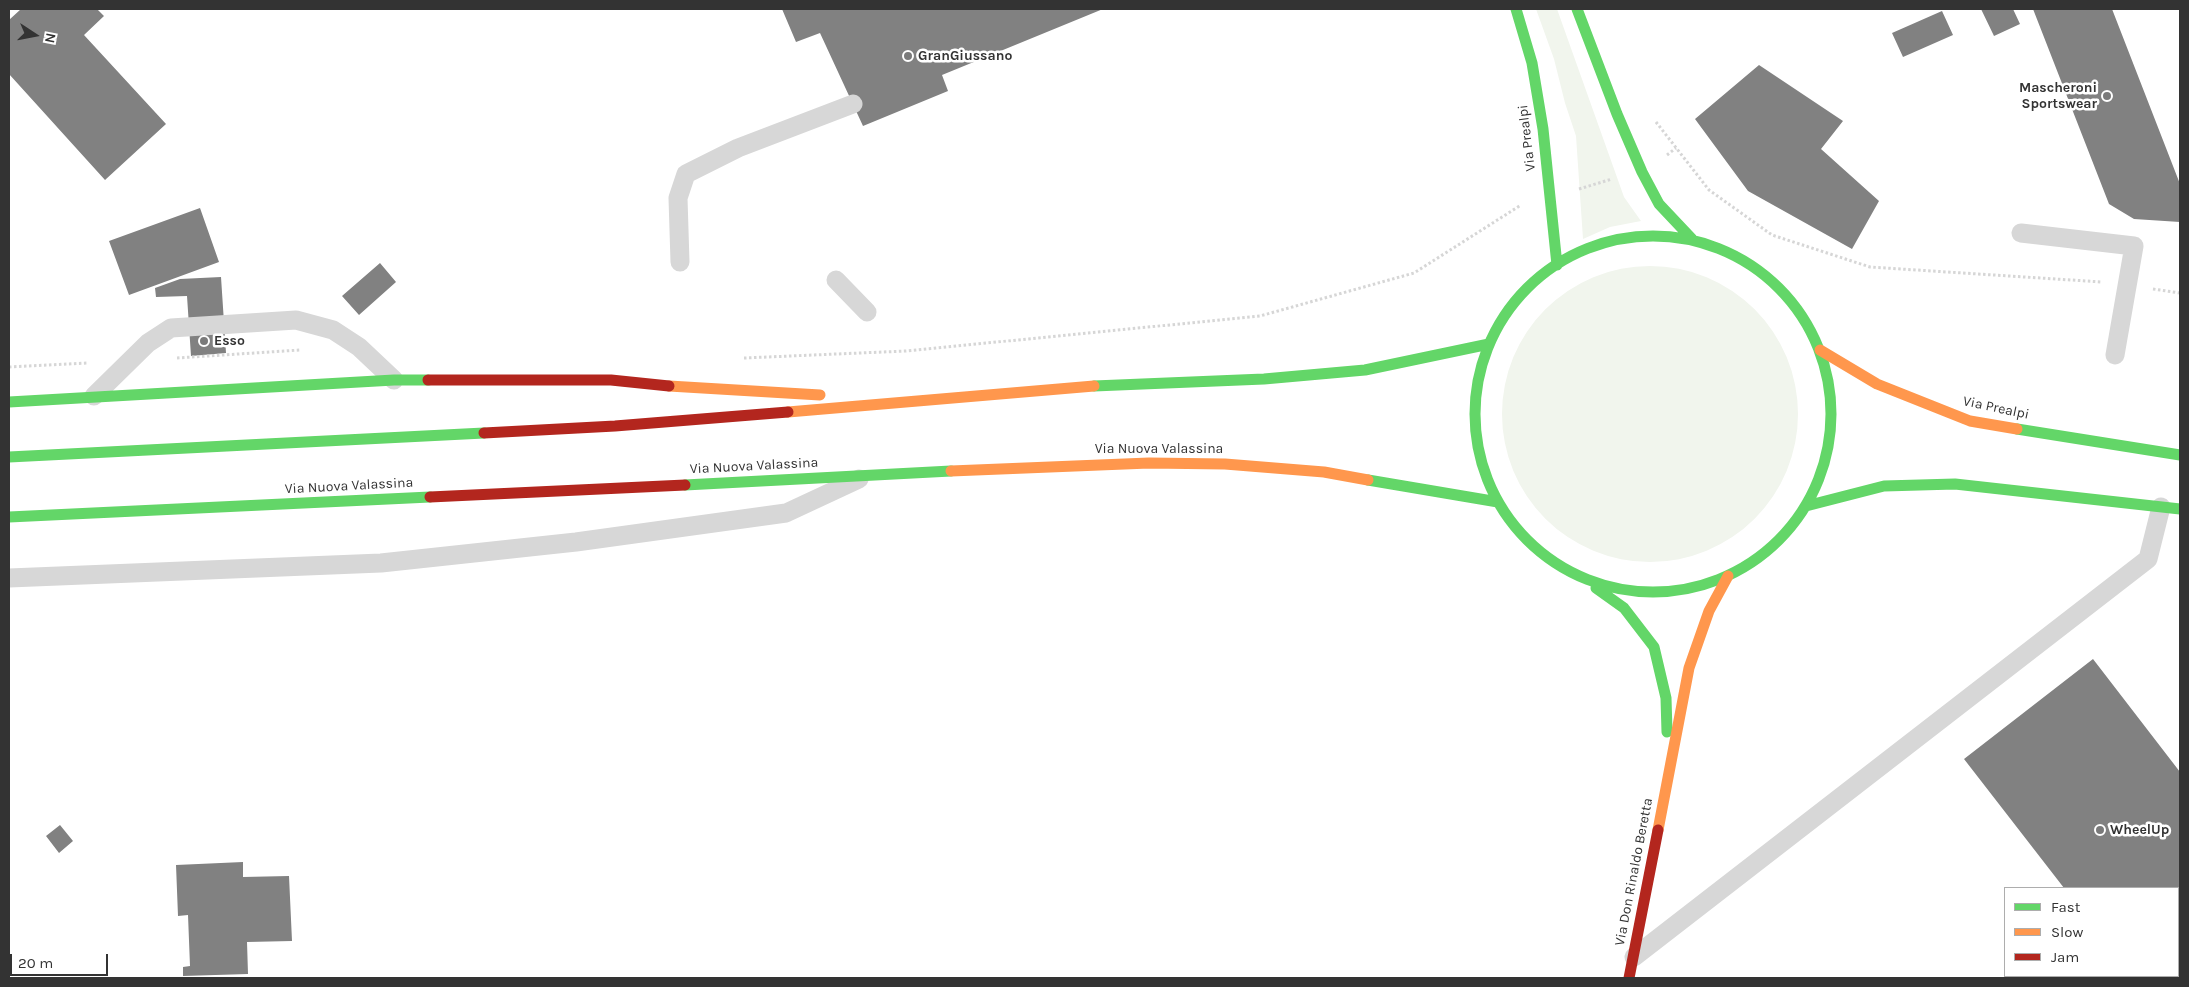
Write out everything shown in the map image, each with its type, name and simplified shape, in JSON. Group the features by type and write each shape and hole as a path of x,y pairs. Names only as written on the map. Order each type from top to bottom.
{"main road":[{"name":"Via Prealpi","path":"1516,9 1532,62 1543,129 1557,265"},
{"path":"1577,9 1617,114 1642,172 1660,204 1692,239"},
{"path":"1666,235 1692,239 1727,251 1757,268 1794,304 1820,350 1831,402 1826,456 1806,506 1784,534 1765,552 1728,576 1692,588 1655,593 1618,590 1582,578 1549,559 1520,534 1498,502 1478,452 1475,397 1489,344 1510,307 1557,265 1577,252 1620,238 1666,235"},
{"path":"9,457 615,426 878,405 1057,388 1264,379 1365,370 1489,344"},
{"name":"Via Prealpi","path":"1820,350 1877,384 1970,421 2180,455"},
{"path":"9,402 394,380 553,379 611,380 693,388 819,395 848,398 878,405"},
{"name":"Via Nuova Valassina","path":"9,517 624,488 869,474 1149,463 1224,464 1324,472 1498,502"},
{"path":"1806,506 1884,486 1955,484 2180,509"},
{"name":"Via Don Rinaldo Beretta","path":"1629,978 1689,668 1709,611 1728,576"},
{"name":"Via Don Rinaldo Beretta","path":"1582,578 1624,608 1654,647 1666,698 1669,770"}],"lane":[{"path":"680,262 678,198 686,174 738,148 853,104"},
{"path":"2021,233 2134,246 2115,355"},
{"path":"836,280 867,312"},
{"path":"94,396 148,343 171,328 296,320 333,330 359,347 394,380"},
{"path":"9,578 381,563 576,542 786,513 869,474"},
{"path":"1634,957 2148,559 2161,507"}],"path":[{"path":"1652,117 1710,190 1772,235 1870,267 2091,280 2180,293"}],"shaded area":[{"path":"1536,9 1557,9 1624,197 1641,221 1610,227 1583,239 1576,136 1565,103 1554,59"},
{"path":"1650,266 1679,269 1720,284 1744,300 1764,320 1780,344 1791,371 1795,385 1798,414 1795,443 1780,484 1764,508 1744,528 1720,544 1693,555 1679,559 1650,562 1621,559 1580,544 1556,528 1536,508 1520,484 1509,457 1505,443 1502,414 1505,385 1520,344 1536,320 1556,300 1580,284 1607,273 1621,269"}],"building":[{"path":"21,9 97,9 104,16 84,35 166,124 105,180 9,74 9,20"},
{"name":"GranGiussano","path":"782,9 1103,9 942,75 948,91 863,126 820,33 796,42"},
{"path":"1981,9 2013,9 2020,24 1994,36"},
{"name":"Mascheroni Sportswear","path":"2033,9 2112,9 2180,184 2180,222 2134,219 2109,204"},
{"path":"1942,11 1953,35 1903,57 1892,33"},
{"path":"1759,65 1843,121 1821,149 1879,201 1852,249 1748,191 1695,119"},
{"path":"200,208 219,262 129,295 109,241"},
{"path":"380,263 396,282 359,315 342,296"},
{"path":"221,277 226,353 191,356 187,296 156,297 155,288 180,279"},
{"name":"WheelUp","path":"2093,659 2180,772 2180,978 2134,977 2179,977 2179,887 2063,887 1964,759"},
{"path":"60,825 73,841 59,853 46,836"},
{"path":"243,862 243,877 289,876 292,941 247,942 248,974 183,976 183,967 190,966 188,915 178,916 176,865"}],"traffic: fast":[{"path":"1516,9 1532,63 1543,129 1557,265"},
{"path":"1577,9 1617,114 1642,172 1659,204 1692,239"},
{"path":"1653,236 1688,240 1721,250 1752,266 1779,288 1801,315 1817,346 1827,379 1831,414 1827,449 1817,482 1801,513 1779,540 1752,562 1721,578 1688,588 1653,592 1618,588 1585,578 1554,562 1527,540 1505,513 1489,482 1479,449 1475,414 1479,379 1489,346 1505,315 1527,288 1554,266 1585,250 1618,240 1653,236"},
{"path":"1094,386 1264,379 1365,370 1489,344"},
{"path":"9,402 394,380 428,380"},
{"path":"2017,429 2180,455"},
{"path":"9,457 484,433"},
{"path":"685,485 951,471"},
{"path":"1368,480 1498,502"},
{"path":"1806,506 1884,486 1955,484 2180,509"},
{"path":"9,517 430,497"},
{"path":"1596,588 1624,608 1654,647 1666,698 1667,732"}],"traffic: slow":[{"path":"1820,350 1877,384 1970,421 2017,429"},
{"path":"669,386 820,395"},
{"path":"788,412 1094,386"},
{"path":"951,471 1149,463 1225,464 1324,472 1368,480"},
{"path":"1658,830 1689,668 1709,611 1728,576"}],"traffic: jam":[{"path":"428,380 611,380 669,386"},
{"path":"484,433 615,426 788,412"},
{"path":"430,497 685,485"},
{"path":"1629,978 1658,830"}],"place":[{"name":"GranGiussano","path":"908,56"},
{"name":"Mascheroni Sportswear","path":"2107,96"},
{"name":"Esso","path":"204,341"},
{"name":"WheelUp","path":"2100,830"}]}
